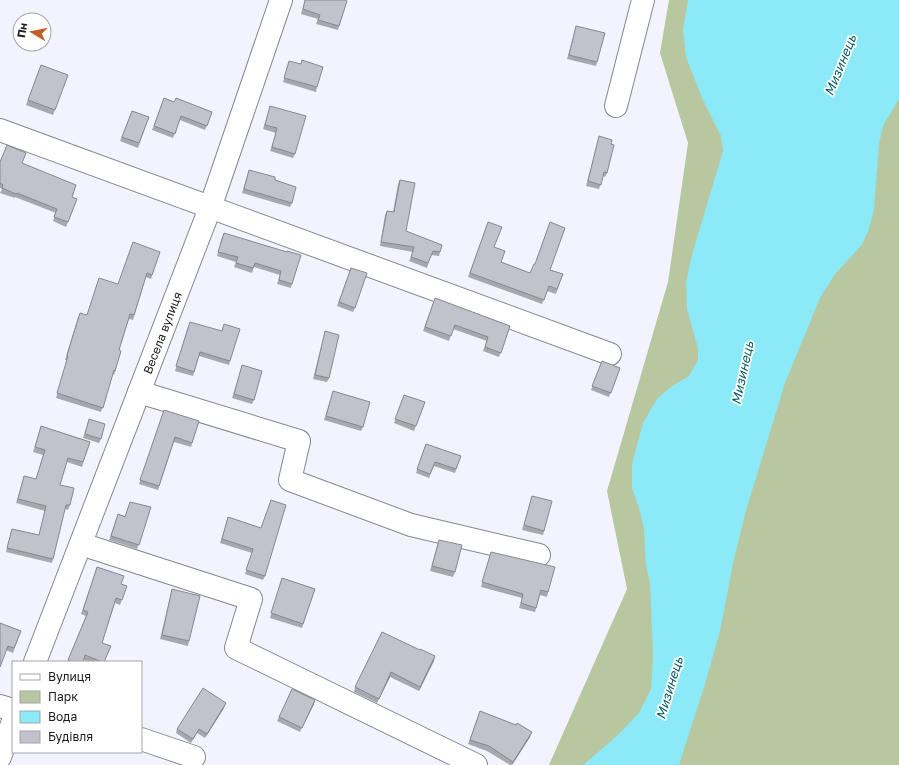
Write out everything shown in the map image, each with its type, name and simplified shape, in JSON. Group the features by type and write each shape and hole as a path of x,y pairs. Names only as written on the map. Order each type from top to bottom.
{"street":[{"name":"Весела вулиця","path":"35,661 210,208 281,0"},
{"path":"616,106 644,0"},
{"path":"0,130 610,354"},
{"path":"139,392 299,441 290,480 411,525 539,555"},
{"path":"81,544 251,599 236,648 476,765"},
{"path":"0,706 12,710"},
{"path":"0,757 12,723"},
{"path":"142,739 194,757"}],"green space":[{"path":"669,0 899,0 899,765 549,765 627,589 607,491 668,282 688,143 660,53"}],"water":[{"name":"Мизинець","path":"688,0 899,0 899,99 883,126 879,144 874,210 868,232 861,246 835,274 820,298 785,383 745,514 733,563 720,631 679,765 583,765 617,736 639,713 651,689 653,656 650,583 646,566 644,529 632,488 632,464 643,423 657,399 672,386 689,376 698,360 698,348 687,309 686,283 691,258 723,151 721,136 702,98 686,57 683,30"}],"building":[{"path":"305,0 347,1 339,26 318,20 320,15 303,9"},
{"path":"576,26 605,33 597,62 569,55"},
{"path":"302,60 323,67 317,87 284,78 289,61 301,64"},
{"path":"41,65 68,75 55,110 28,100"},
{"path":"164,98 174,102 176,98 212,112 207,126 181,116 175,134 154,126"},
{"path":"270,106 306,116 295,154 272,147 277,128 265,125"},
{"path":"132,111 149,117 139,143 122,137"},
{"path":"599,136 612,140 611,144 614,145 607,173 604,172 601,185 588,181"},
{"path":"7,145 26,153 22,163 76,185 72,197 77,199 68,222 54,217 57,209 2,188 3,185 0,183 0,162"},
{"path":"249,170 275,177 275,180 296,187 292,203 244,189"},
{"path":"400,180 415,183 406,231 442,245 440,252 433,251 428,263 411,257 414,247 381,242 387,211 394,212"},
{"path":"488,222 502,227 494,247 505,251 501,262 530,273 535,264 550,222 565,228 550,270 563,274 557,289 549,286 544,300 470,273"},
{"path":"224,233 301,255 292,284 279,280 281,271 255,263 253,268 236,263 238,257 218,252"},
{"path":"133,242 160,252 152,275 147,273 134,315 130,314 119,350 121,351 103,408 57,393 80,313 87,315 99,278 118,284"},
{"path":"351,268 367,273 355,308 339,302"},
{"path":"435,298 510,326 501,353 485,347 488,337 455,325 451,336 425,327"},
{"path":"190,322 222,331 224,324 240,329 230,361 200,352 194,372 176,366"},
{"path":"325,331 339,335 329,378 315,375"},
{"path":"602,361 620,368 611,393 592,386"},
{"path":"242,365 262,371 254,400 234,394"},
{"path":"333,391 370,402 363,427 326,416"},
{"path":"404,395 425,402 416,426 395,419"},
{"path":"164,410 199,421 192,443 175,437 159,486 140,480"},
{"path":"89,419 105,424 101,439 85,434"},
{"path":"41,426 90,442 83,462 68,458 60,485 74,488 70,505 66,505 53,559 7,548 12,529 39,535 46,506 18,499 24,476 36,479 45,450 35,447"},
{"path":"426,444 461,456 456,469 435,462 430,474 417,469"},
{"path":"532,496 552,501 544,531 524,525"},
{"path":"271,500 286,505 265,576 246,570 253,549 222,539 228,517 261,528"},
{"path":"130,502 151,507 139,545 111,536 118,514 125,517"},
{"path":"439,540 462,545 455,572 432,566"},
{"path":"491,552 555,567 548,592 541,590 536,608 521,603 523,594 482,582"},
{"path":"97,567 124,576 121,584 127,586 122,600 116,598 102,643 111,646 104,661 100,661 85,655 83,661 68,660 88,612 83,610"},
{"path":"282,578 315,589 303,624 271,613"},
{"path":"172,589 200,596 189,641 162,635"},
{"path":"0,623 21,631 14,648 8,646 0,667"},
{"path":"382,632 435,656 420,687 391,672 379,699 355,687"},
{"path":"203,688 226,703 207,734 199,729 193,739 177,729"},
{"path":"292,689 315,700 302,728 279,717"},
{"path":"480,711 516,725 517,723 532,732 513,762 489,746 470,740"}]}
